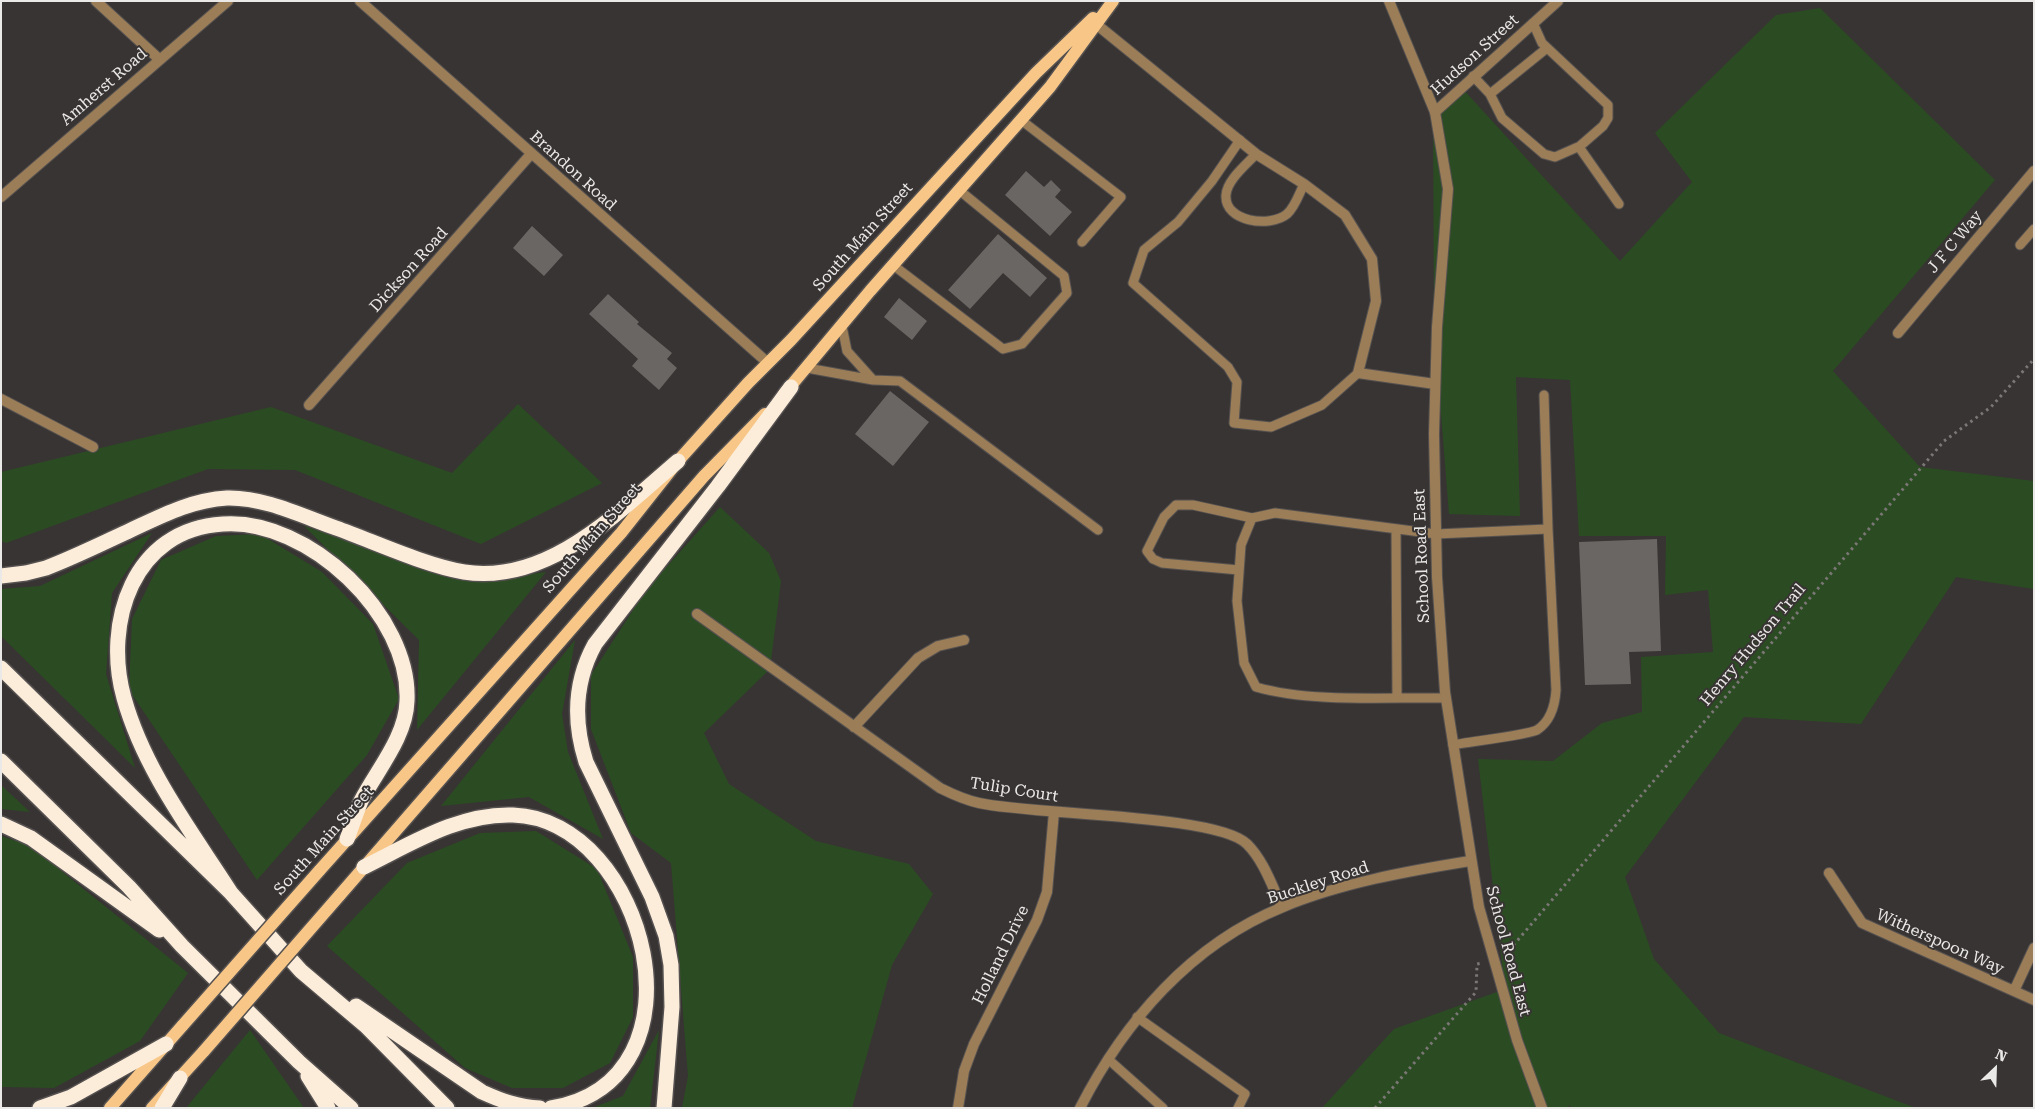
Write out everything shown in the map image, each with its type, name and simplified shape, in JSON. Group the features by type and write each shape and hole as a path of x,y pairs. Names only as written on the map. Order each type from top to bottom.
{"highway":[{"path":"664,1108 672,986 666,936 652,897 586,762 580,743 576,712 577,693 582,673 595,644 718,486 791,387"},
{"path":"1,576 46,568 182,506 208,500 230,498 279,507 446,568 486,573 514,569 566,550 608,520 678,461"},
{"path":"231,893 151,765 132,722 120,678 117,644 125,598 132,582 144,565 161,547 179,535 202,527 237,524 278,534 297,542 330,562 357,585 390,631 402,661 407,681 407,702 404,721 360,803 347,839"},
{"path":"1,668 231,893 301,971 366,1026 447,1108"},
{"path":"1,761 129,887 182,946 299,1062 351,1108"},
{"path":"364,867 448,827 482,817 512,815 534,817 554,824 576,838 600,862 627,903 637,930 647,985 643,1028 636,1047 624,1067 611,1081 583,1099 551,1108"},
{"path":"1,824 20,832 68,863 182,946"},
{"path":"301,971 482,1092 500,1101 522,1107 540,1108"},
{"path":"40,1108 71,1097 166,1044"},
{"path":"299,1062 328,1108"},
{"path":"162,1108 180,1078"}],"main road":[{"name":"South Main Street","path":"152,1108 204,1051 704,476 791,387 893,264 1050,87 1112,1"},
{"name":"South Main Street","path":"110,1108 318,871 620,533 678,461 1036,73 1112,1"}],"street":[{"path":"96,1 160,59"},
{"name":"Amherst Road","path":"1,197 228,1"},
{"name":"Brandon Road","path":"360,1 768,363"},
{"name":"School Road East","path":"1389,1 1435,112 1448,190 1437,327 1434,434 1437,577 1446,698 1470,861 1479,907 1517,1040 1542,1108"},
{"name":"Hudson Street","path":"1435,112 1558,1"},
{"path":"1096,24 1256,154 1304,184 1345,216 1372,259 1376,301 1358,373 1435,384"},
{"name":"Dickson Road","path":"309,405 531,154"},
{"name":"J F C Way","path":"1898,333 2034,171"},
{"path":"1,399 92,447"},
{"name":"Tulip Court","path":"697,614 940,788 979,803 1191,825 1229,833 1246,843 1259,858 1282,907"},
{"path":"854,727 918,658 938,646 964,640"},
{"name":"Holland Drive","path":"958,1108 964,1071 974,1044 1037,920 1047,892 1054,812"},
{"name":"Buckley Road","path":"1080,1108 1108,1059 1137,1017 1172,980 1206,952 1240,929 1282,907 1382,878 1470,861"},
{"name":"Witherspoon Way","path":"1829,873 1862,923 2034,1000"},
{"path":"2014,991 2034,948"}],"lane":[{"path":"1473,76 1490,94 1502,118 1544,154 1555,157 1579,147 1603,126 1608,118 1608,105 1542,43 1533,23"},
{"path":"1490,94 1548,48"},
{"path":"1021,120 1121,197 1082,242"},
{"path":"1240,140 1212,181 1178,222 1144,250 1133,283 1228,367 1237,382 1234,423 1271,427 1322,405 1358,373"},
{"path":"1579,147 1619,204"},
{"path":"1256,154 1230,183 1226,194 1228,206 1237,216 1252,220 1278,220 1289,213 1304,184"},
{"path":"893,264 1003,349 1022,344 1067,292 1064,276 959,190"},
{"path":"2020,245 2034,229"},
{"path":"842,326 847,351 873,380"},
{"path":"807,368 873,380 900,382 1098,530"},
{"path":"1453,745 1536,731 1547,720 1554,707 1556,690 1544,395"},
{"path":"1239,570 1162,563 1153,559 1147,551 1164,517 1176,505 1193,504 1252,518 1275,513 1436,534 1548,529"},
{"path":"1252,518 1241,545 1237,601 1244,663 1256,687 1286,694 1446,698"},
{"path":"1396,529 1397,697"},
{"path":"1137,1017 1245,1094 1238,1108"},
{"path":"1108,1059 1163,1108"}],"path":[{"name":"Henry Hudson Trail","path":"1501,957 1508,953 1944,441 1991,407 2034,359"},
{"path":"1375,1108 1476,992 1477,964 1483,963"}],"green space":[{"path":"1820,8 1995,180 1833,371 1920,467 2034,481 2034,589 1956,577 1861,724 1744,717 1625,877 1654,959 1719,1033 1916,1108 1571,1108 1570,1105 1567,1108 1322,1108 1394,1029 1505,989 1478,759 1553,761 1602,723 1642,712 1641,657 1713,652 1708,590 1665,595 1666,536 1579,536 1570,380 1516,377 1520,516 1449,514 1434,325 1433,104 1462,88 1620,261 1692,182 1655,133 1776,15"},
{"path":"518,404 602,483 481,544 295,470 208,469 6,543 1,541 1,472 271,407 452,473"},
{"path":"720,507 769,553 781,581 770,669 704,733 729,784 816,841 909,864 933,894 892,965 852,1108 682,1108 688,1076 671,863 631,833 591,729 591,675 646,590"},
{"path":"304,526 471,582 546,572 417,730 419,640"},
{"path":"152,533 112,593 106,674 135,768 1,636 1,589 40,586"},
{"path":"260,534 322,572 373,624 399,699 367,755 257,880 129,690 132,619 161,560 216,536"},
{"path":"575,640 562,714 568,752 603,839 529,797 441,806"},
{"path":"1,785 30,812 1,809"},
{"path":"536,831 597,869 633,957 633,1017 610,1063 563,1088 512,1088 465,1068 327,946 407,863 480,833"},
{"path":"1,836 29,845 188,973 140,1041 54,1088 1,1087"},
{"path":"250,1030 304,1108 186,1108"},
{"path":"659,1030 650,1108 592,1108 623,1096"}],"building":[{"path":"1026,171 1044,187 1051,180 1061,190 1055,197 1072,212 1050,236 1005,195"},
{"path":"532,226 563,255 544,276 513,248"},
{"path":"998,234 1047,278 1030,297 1003,273 970,309 948,290"},
{"path":"608,294 639,322 637,324 672,353 667,359 677,368 659,390 632,366 638,359 589,314"},
{"path":"899,298 927,321 912,340 884,317"},
{"path":"890,391 929,422 893,466 855,434"},
{"path":"1657,539 1661,651 1629,652 1631,684 1585,685 1579,542"}]}
